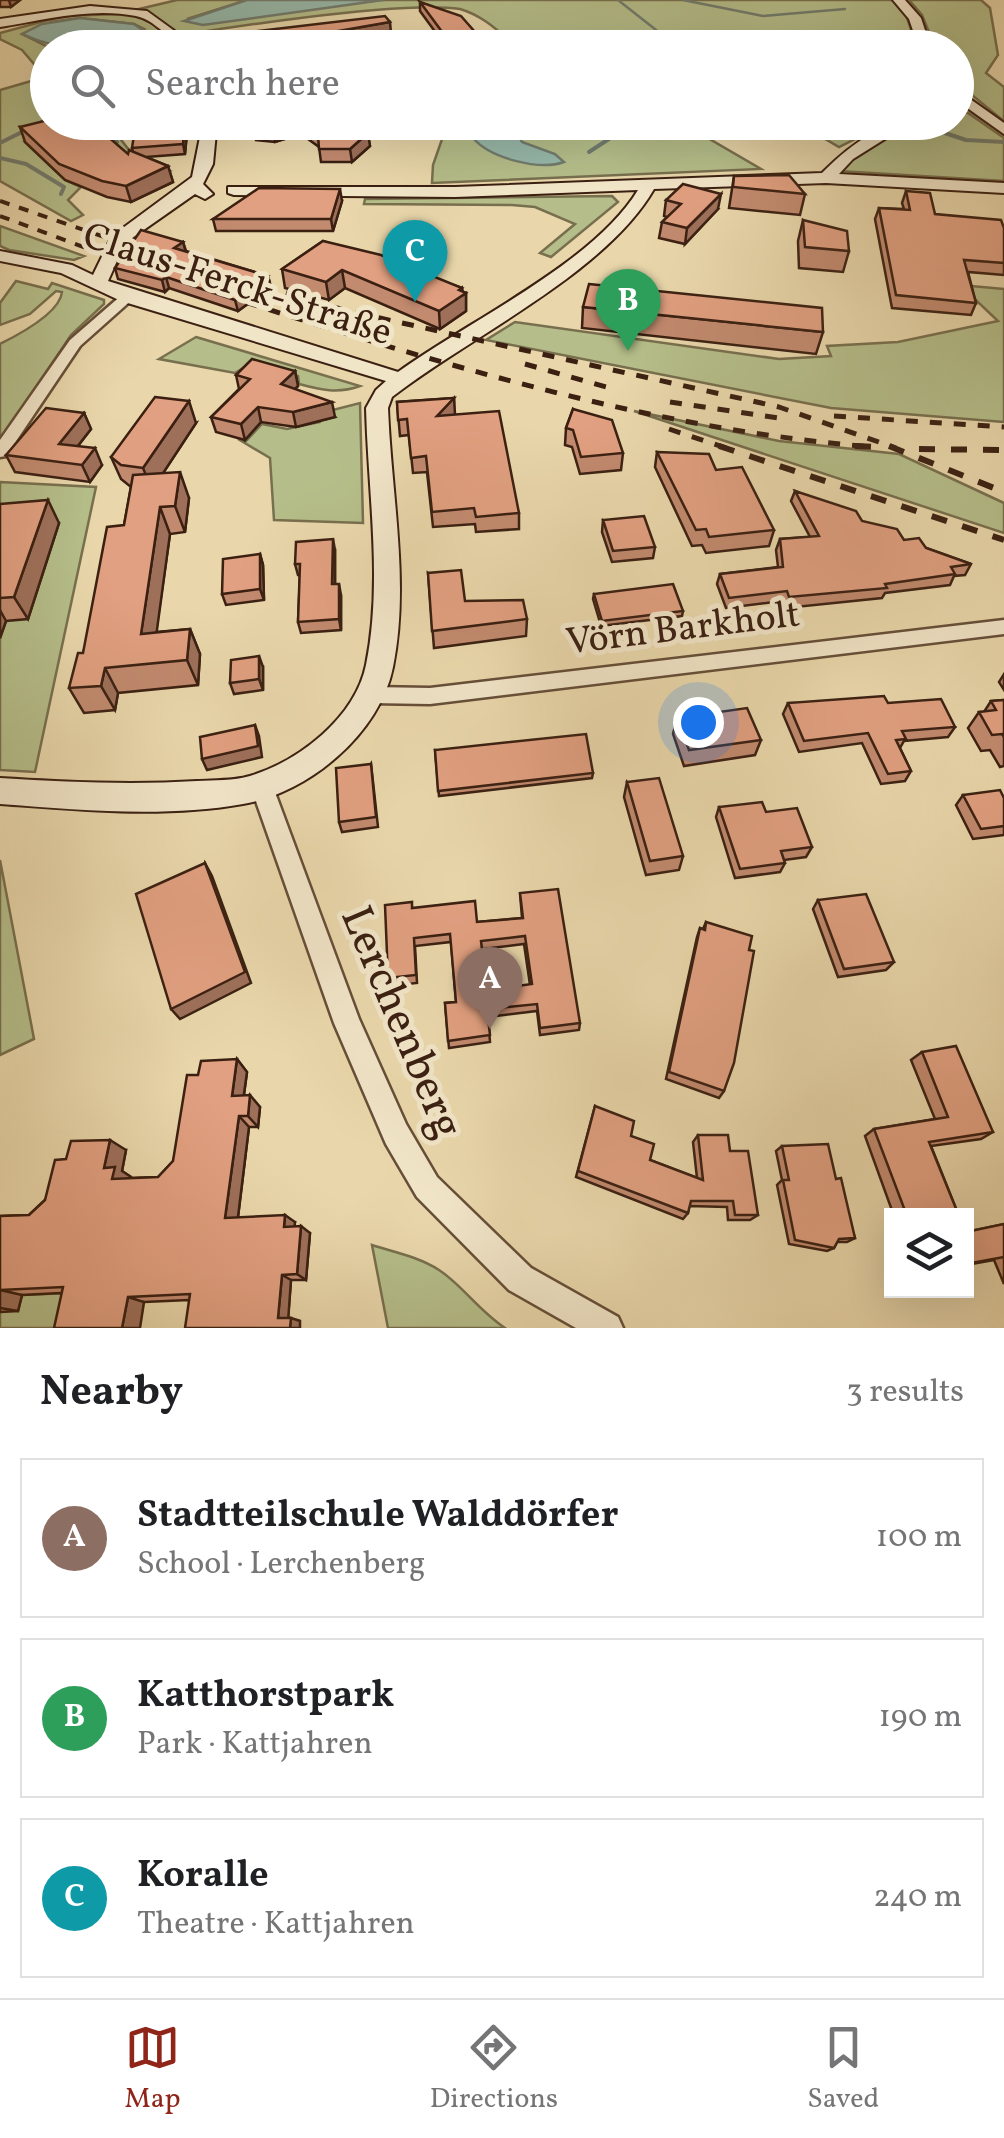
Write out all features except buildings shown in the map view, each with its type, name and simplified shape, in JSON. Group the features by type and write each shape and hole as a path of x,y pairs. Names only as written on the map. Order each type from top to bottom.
{"main road":[{"path":"126,11 140,0"},
{"path":"899,0 915,18 919,30"},
{"path":"0,23 80,10 126,11 151,16 169,30"},
{"path":"974,107 1004,130"},
{"path":"201,186 209,140"},
{"path":"826,178 848,156 875,140"},
{"path":"208,160 224,173 239,177 238,187"},
{"path":"98,284 109,254 122,237 224,173"},
{"path":"201,186 282,191 455,192 826,178 1004,188"},
{"path":"400,379 593,247 644,198 649,184"},
{"path":"625,186 629,214"},
{"path":"60,267 90,263 109,254"},
{"name":"Claus-Ferck-Straße","path":"0,256 60,267 128,297 400,379"},
{"name":"Claus-Ferck-Straße","path":"262,786 336,741 370,695 382,644 385,590 376,408 382,394 400,379"},
{"path":"0,790 118,799 196,796 262,786"}],"street":[{"path":"0,452 75,343 128,297"},
{"name":"Vörn Barkholt","path":"370,695 430,696 496,689 1004,627"},
{"name":"Lerchenberg","path":"262,786 348,1023 396,1134 427,1186 520,1279 607,1328"}],"green space":[{"path":"177,0 247,0 187,19 383,0 895,0 903,6 911,30 497,30 469,12 431,7 298,18 217,30 142,30 134,24 80,18 30,30 24,35 30,38 30,59 22,50 0,39 0,33 63,16 118,14"},
{"path":"909,0 981,0 990,8 998,55 986,73 1004,87 1004,121 974,97 974,30 928,30"},
{"path":"30,81 30,140 121,140 129,150 170,171 158,176 26,143 65,180 81,187 68,200 83,215 71,221 0,181 0,90"},
{"path":"974,117 1004,138 1004,181 839,171 884,140 974,140"},
{"path":"442,140 711,140 761,169 432,183"},
{"path":"827,140 853,140 839,147"},
{"path":"612,196 618,202 551,257 540,253 575,224 535,207 364,204 365,199"},
{"path":"0,226 84,256 74,260 9,250 0,246"},
{"path":"16,281 48,289 52,283 104,300 104,304 71,335 0,441 0,344 47,315 62,292 56,291 30,314 0,325 0,303"},
{"path":"960,285 1004,289 1004,422 831,408 486,340 515,322 779,359 831,356 827,346 898,342 998,321"},
{"path":"196,337 360,386 322,389 299,384 298,376 251,363 235,373 159,359"},
{"path":"360,403 363,523 274,520 270,458 238,439 246,441 262,424 287,429 320,422 321,413"},
{"path":"634,411 779,441 899,454 1004,503 1004,533"},
{"path":"0,482 96,487 35,772 0,770"},
{"path":"0,860 34,1039 0,1055"},
{"path":"372,1245 439,1270 505,1328 388,1328"},
{"path":"93,1292 75,1328 0,1328 0,1312 22,1295"}],"shaded area":[{"path":"247,0 383,0 203,25 184,21"},
{"path":"80,18 134,24 143,30 30,30 42,24"},
{"path":"475,140 521,140 555,154 564,162 542,165 516,161"}],"waterway":[{"path":"618,0 656,30"},
{"path":"683,0 763,16 845,9"},
{"path":"0,143 30,128"},
{"path":"589,152 607,140"},
{"path":"966,140 1004,142"},
{"path":"0,158 26,164 64,187 61,194"}],"railway":[{"path":"0,201 154,254"},
{"path":"0,216 129,264"},
{"path":"122,262 146,271"},
{"path":"240,279 344,310 779,407 896,448"},
{"path":"223,295 545,390 709,426 874,447 855,446"},
{"path":"525,364 617,390"},
{"path":"670,402 779,418"},
{"path":"834,416 1004,427"},
{"path":"669,429 726,448"},
{"path":"719,446 1004,540"},
{"path":"889,446 1004,492"},
{"path":"919,449 1004,450"}],"place":[{"name":"Koralle","path":"415,302"},
{"name":"Katthorstpark","path":"628,351"},
{"name":"Stadtteilschule Walddörfer","path":"490,1029"}]}
